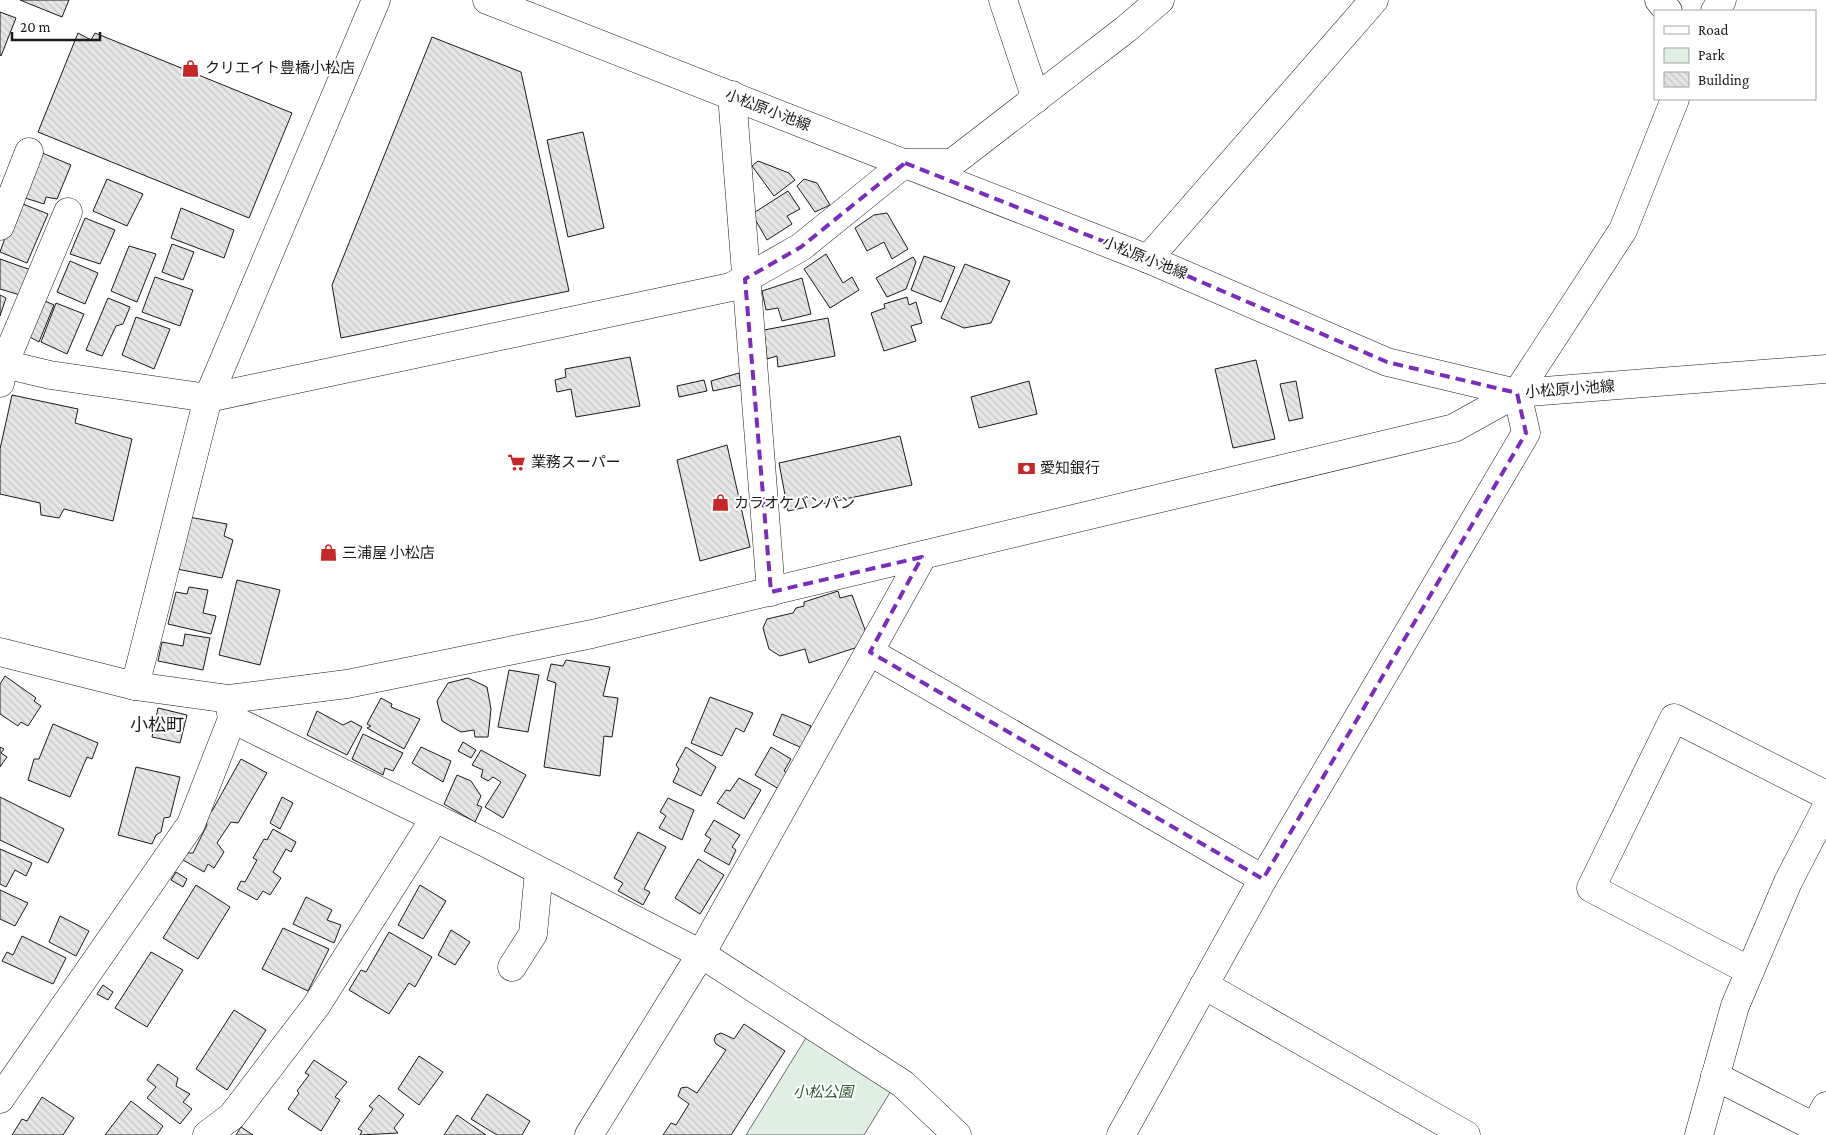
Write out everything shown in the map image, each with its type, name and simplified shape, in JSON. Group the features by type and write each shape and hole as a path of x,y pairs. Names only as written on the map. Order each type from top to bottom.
{"street":[{"path":"135,686 208,398 376,0"},
{"name":"小松原小池線","path":"487,0 1148,259 1387,362 1517,393 1826,369"},
{"path":"1003,0 1036,99"},
{"path":"68,212 1,370 50,375 208,398 731,287 801,247 905,163 952,164 1160,0"},
{"path":"1148,259 1374,0"},
{"path":"1659,0 1667,10"},
{"path":"732,95 771,592"},
{"path":"230,709 592,634 922,557 1454,428 1517,393 1623,230 1675,100"},
{"path":"0,226 29,152"},
{"path":"1121,1135 1263,879 1526,433 1517,393"},
{"path":"589,1135 701,954 922,557"},
{"path":"0,652 230,709 435,818 701,954 903,1084 957,1135"},
{"path":"870,652 1263,879"},
{"path":"0,1099 191,824 230,709"},
{"path":"1750,971 1591,888 1674,718 1826,795"},
{"path":"1699,1135 1735,1006 1788,882 1817,848 1826,808"},
{"path":"207,1135 232,1116 316,1006 435,818"},
{"path":"512,967 533,934 539,871"},
{"path":"1204,985 1466,1135"},
{"path":"1715,1076 1822,1122"}],"highlighted area":[{"path":"905,163 1148,259 1387,362 1517,393 1526,433 1263,879 870,652 922,557 771,592 745,279 801,247"}],"green space":[{"name":"小松公園","path":"809,1033 894,1086 864,1135 746,1135"}],"building":[{"path":"20,0 69,0 62,17"},
{"path":"0,12 16,18 1,56 0,55"},
{"path":"78,33 91,40 95,33 292,113 249,218 38,132"},
{"path":"432,37 521,72 569,291 341,338 332,285"},
{"path":"583,132 604,228 568,237 547,140"},
{"path":"40,152 71,165 57,199 46,197 44,204 22,197"},
{"path":"758,161 789,173 795,180 774,196 752,166"},
{"path":"107,179 143,194 127,226 93,211"},
{"path":"804,179 817,183 830,205 815,212 797,186"},
{"path":"788,191 800,209 787,216 792,224 767,240 752,214"},
{"path":"18,202 48,214 27,263 0,252"},
{"path":"181,208 234,230 224,258 171,238"},
{"path":"887,213 908,249 892,259 884,242 867,251 855,228 874,215"},
{"path":"85,218 115,230 100,264 70,254"},
{"path":"172,244 194,252 183,280 162,272"},
{"path":"129,246 156,254 137,302 111,291"},
{"path":"826,254 843,283 852,277 859,290 830,308 804,269"},
{"path":"924,256 955,267 941,302 911,290"},
{"path":"913,257 916,262 906,289 887,297 876,278"},
{"path":"0,259 31,270 20,295 0,289"},
{"path":"70,261 98,273 85,304 57,292"},
{"path":"965,264 1010,281 991,323 964,328 941,318"},
{"path":"155,277 193,290 180,326 142,312"},
{"path":"802,278 811,314 782,321 778,308 766,310 762,291"},
{"path":"0,295 6,298 0,316"},
{"path":"907,297 909,305 916,302 922,323 911,326 916,341 884,351 871,313 885,308 884,304"},
{"path":"108,298 130,307 123,324 116,326 102,356 86,350"},
{"path":"45,301 54,305 39,342 30,337"},
{"path":"56,303 84,314 67,354 41,342"},
{"path":"136,317 170,329 154,369 122,355"},
{"path":"828,318 835,356 778,367 777,356 767,359 764,330"},
{"path":"630,357 640,406 576,417 571,389 557,392 555,380 566,377 565,369"},
{"path":"1256,360 1275,439 1233,448 1215,369"},
{"path":"739,373 741,385 713,391 711,381"},
{"path":"704,380 707,391 679,397 677,386"},
{"path":"1029,381 1037,414 979,428 971,397"},
{"path":"1296,381 1303,418 1289,421 1280,384"},
{"path":"12,395 78,409 75,423 132,439 113,521 64,509 59,518 41,515 40,503 0,494 0,449"},
{"path":"900,436 912,485 788,511 779,463"},
{"path":"727,445 750,547 700,561 677,460"},
{"path":"189,517 227,524 224,536 233,540 222,578 177,569"},
{"path":"237,580 280,590 260,665 219,655"},
{"path":"189,587 208,590 203,613 216,616 211,634 168,624 176,592 187,594"},
{"path":"838,591 840,598 852,595 867,635 861,646 809,663 805,649 780,656 769,649 763,628 767,619 793,613 796,608 804,606 804,602"},
{"path":"185,634 210,638 203,670 158,661 162,642 183,646"},
{"path":"566,660 610,667 603,696 618,698 612,737 604,736 600,776 544,767 556,683 547,680 551,664 563,666"},
{"path":"509,670 539,675 528,732 498,727"},
{"path":"5,676 36,698 34,701 41,706 28,726 21,722 18,726 0,714 0,684"},
{"path":"468,678 487,687 491,709 488,737 475,737 474,730 461,732 442,721 437,701 448,683"},
{"path":"710,697 753,713 744,732 736,728 722,756 691,743"},
{"path":"381,698 392,704 391,707 420,719 404,749 367,728 371,726 367,724"},
{"path":"158,708 187,715 180,743 152,737"},
{"path":"317,711 343,725 351,721 362,727 347,755 307,735"},
{"path":"782,714 811,726 802,748 773,735"},
{"path":"53,724 98,743 92,759 87,757 70,797 28,780 34,759 39,759"},
{"path":"363,734 403,753 393,771 385,768 383,775 352,759"},
{"path":"463,742 476,750 471,758 458,751"},
{"path":"0,747 4,749 1,753 7,757 0,767"},
{"path":"421,747 451,761 443,782 412,763"},
{"path":"686,747 716,767 701,796 673,782 679,769 676,765"},
{"path":"771,747 791,759 784,771 787,773 779,789 755,775"},
{"path":"481,750 526,775 503,818 485,807 501,782 493,777 488,781 481,777 483,770 472,765"},
{"path":"241,759 267,773 238,823 231,822 217,843 224,852 214,868 208,864 204,872 183,860 186,853 193,853 207,825 205,818 209,811 212,811"},
{"path":"136,767 180,777 170,817 164,818 161,832 156,835 152,844 118,835"},
{"path":"457,775 471,781 481,796 477,805 482,807 475,822 444,804"},
{"path":"739,778 761,790 744,819 717,803 726,790 730,791"},
{"path":"0,797 64,829 48,863 0,840"},
{"path":"282,797 293,803 280,829 270,823"},
{"path":"668,798 694,810 682,840 659,828 666,816 660,812"},
{"path":"714,820 740,835 732,847 736,850 729,865 704,851 711,839 705,835"},
{"path":"273,829 296,842 291,852 286,849 273,872 281,878 270,895 263,891 257,900 237,889 241,881 245,882 257,860 253,858 264,839 267,840"},
{"path":"638,832 666,847 644,889 650,892 643,905 618,891 623,883 614,878"},
{"path":"0,849 32,863 26,876 15,870 6,887 0,884"},
{"path":"698,859 724,875 700,914 675,898"},
{"path":"176,872 187,879 183,887 171,880"},
{"path":"196,885 230,907 198,959 163,938"},
{"path":"420,885 446,901 423,939 398,925"},
{"path":"0,890 28,903 15,926 0,919"},
{"path":"306,897 332,910 327,920 341,925 334,943 293,924"},
{"path":"60,916 89,931 76,956 49,942"},
{"path":"283,928 329,949 308,991 262,969"},
{"path":"451,930 470,942 455,965 438,955"},
{"path":"389,932 432,957 415,987 409,983 389,1014 349,990 361,970 366,972"},
{"path":"22,936 66,958 53,984 2,961 7,952 13,955"},
{"path":"151,952 183,970 147,1027 115,1008"},
{"path":"103,985 113,992 108,1000 97,994"},
{"path":"234,1010 266,1030 227,1090 196,1069"},
{"path":"744,1024 785,1051 731,1135 663,1135 671,1123 676,1125 689,1104 678,1096 681,1088 687,1087 697,1093 726,1050 716,1044 714,1040 716,1035 721,1033 734,1039"},
{"path":"419,1056 443,1072 419,1105 398,1089"},
{"path":"314,1060 347,1082 335,1097 340,1100 321,1131 288,1109 299,1093 297,1091 309,1075 305,1073"},
{"path":"158,1064 178,1078 176,1086 190,1094 183,1102 192,1109 180,1124 147,1098 156,1087 147,1080"},
{"path":"487,1094 530,1121 522,1135 497,1135 471,1119"},
{"path":"379,1095 404,1115 394,1128 398,1133 360,1135 362,1131 358,1129 373,1109 369,1106"},
{"path":"42,1097 74,1118 63,1135 12,1135 22,1119 27,1121"},
{"path":"131,1101 163,1126 157,1135 105,1135"},
{"path":"457,1115 486,1135 444,1135"},
{"path":"241,1127 253,1135 236,1135"}],"place":[{"name":"クリエイト豊橋小松店","path":"191,68"},
{"name":"業務スーパー","path":"517,462"},
{"name":"愛知銀行","path":"1026,468"},
{"name":"カラオケバンバン","path":"720,503"},
{"name":"三浦屋 小松店","path":"328,553"}],"district":[{"name":"小松町","path":"157,725"}]}
